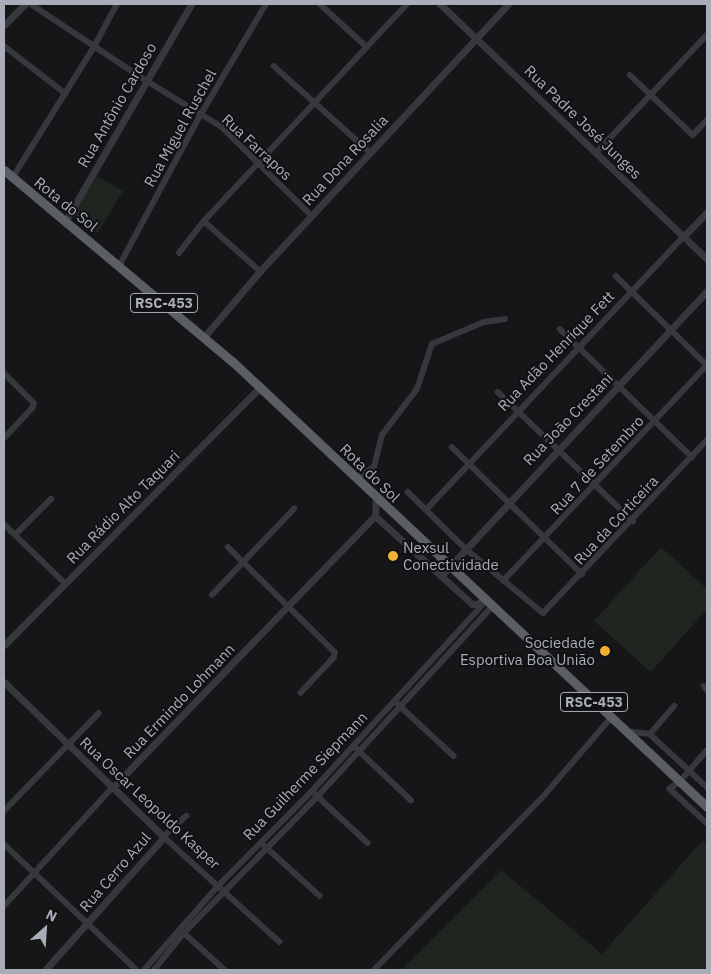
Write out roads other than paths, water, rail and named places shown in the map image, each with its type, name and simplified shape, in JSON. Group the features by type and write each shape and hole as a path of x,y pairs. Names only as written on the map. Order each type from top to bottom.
{"highway":[{"name":"Rota do Sol","path":"4,170 204,336 707,808"}],"street":[{"path":"4,25 25,4"},
{"name":"Rua Farrapos","path":"31,4 147,82 222,127 259,166 311,215"},
{"path":"13,177 66,94 117,4"},
{"name":"Rua Antônio Cardoso","path":"66,220 191,4"},
{"name":"Rua Miguel Ruschel","path":"119,266 201,114 266,4"},
{"path":"320,4 367,48"},
{"path":"179,253 204,222 259,166 407,4"},
{"name":"Rua Padre José Junges","path":"440,4 707,259"},
{"name":"Rua Dona Rosalia","path":"204,336 311,215 371,153 508,4"},
{"path":"596,154 707,35"},
{"path":"4,46 66,94"},
{"path":"274,66 371,153"},
{"path":"630,75 693,135 707,120"},
{"name":"Rua Adão Henrique Fett","path":"426,510 707,212"},
{"path":"204,222 260,271"},
{"path":"616,276 707,365"},
{"name":"Rua João Crestani","path":"441,576 464,548 672,331 707,291"},
{"path":"356,478 374,467 382,435 417,388 432,344 484,322 505,319"},
{"path":"560,330 692,457"},
{"name":"Rua 7 de Setembro","path":"503,581 707,365"},
{"path":"4,373 30,398 33,408 4,439"},
{"name":"Rua Rádio Alto Taquari","path":"4,645 260,387"},
{"path":"498,392 559,448 633,521"},
{"name":"Rua da Corticeira","path":"503,581 540,612 547,612 707,440"},
{"path":"452,447 468,465 582,574"},
{"path":"408,492 464,548 503,581"},
{"path":"376,498 374,516 485,614"},
{"path":"15,535 51,499"},
{"path":"212,596 240,562 294,509"},
{"name":"Rua Ermindo Lohmann","path":"4,906 112,788 288,609 374,516"},
{"path":"4,524 66,584"},
{"path":"228,547 240,562 335,652 334,658 301,693"},
{"path":"477,607 487,602"},
{"name":"Rua Guilherme Siepmann","path":"144,970 318,796 485,614 487,602"},
{"name":"Rua Guilherme Siepmann","path":"154,970 218,886 285,816 312,791 477,607"},
{"name":"Rua Oscar Leopoldo Kasper","path":"4,682 164,837 280,942"},
{"path":"394,701 454,756"},
{"path":"650,734 674,706"},
{"path":"4,811 99,713"},
{"path":"374,970 541,799 610,718"},
{"path":"625,731 650,734 707,788"},
{"path":"353,745 411,800"},
{"path":"707,751 680,782 670,789 707,823"},
{"path":"312,791 368,843"},
{"name":"Rua Cerro Azul","path":"45,970 164,837 187,816"},
{"path":"285,816 291,823"},
{"path":"260,842 320,896"},
{"path":"4,844 137,970"},
{"path":"182,931 225,970"}],"place":[{"name":"Nexsul Conectividade","path":"393,556"},
{"name":"Sociedade Esportiva Boa União","path":"605,651"}]}
